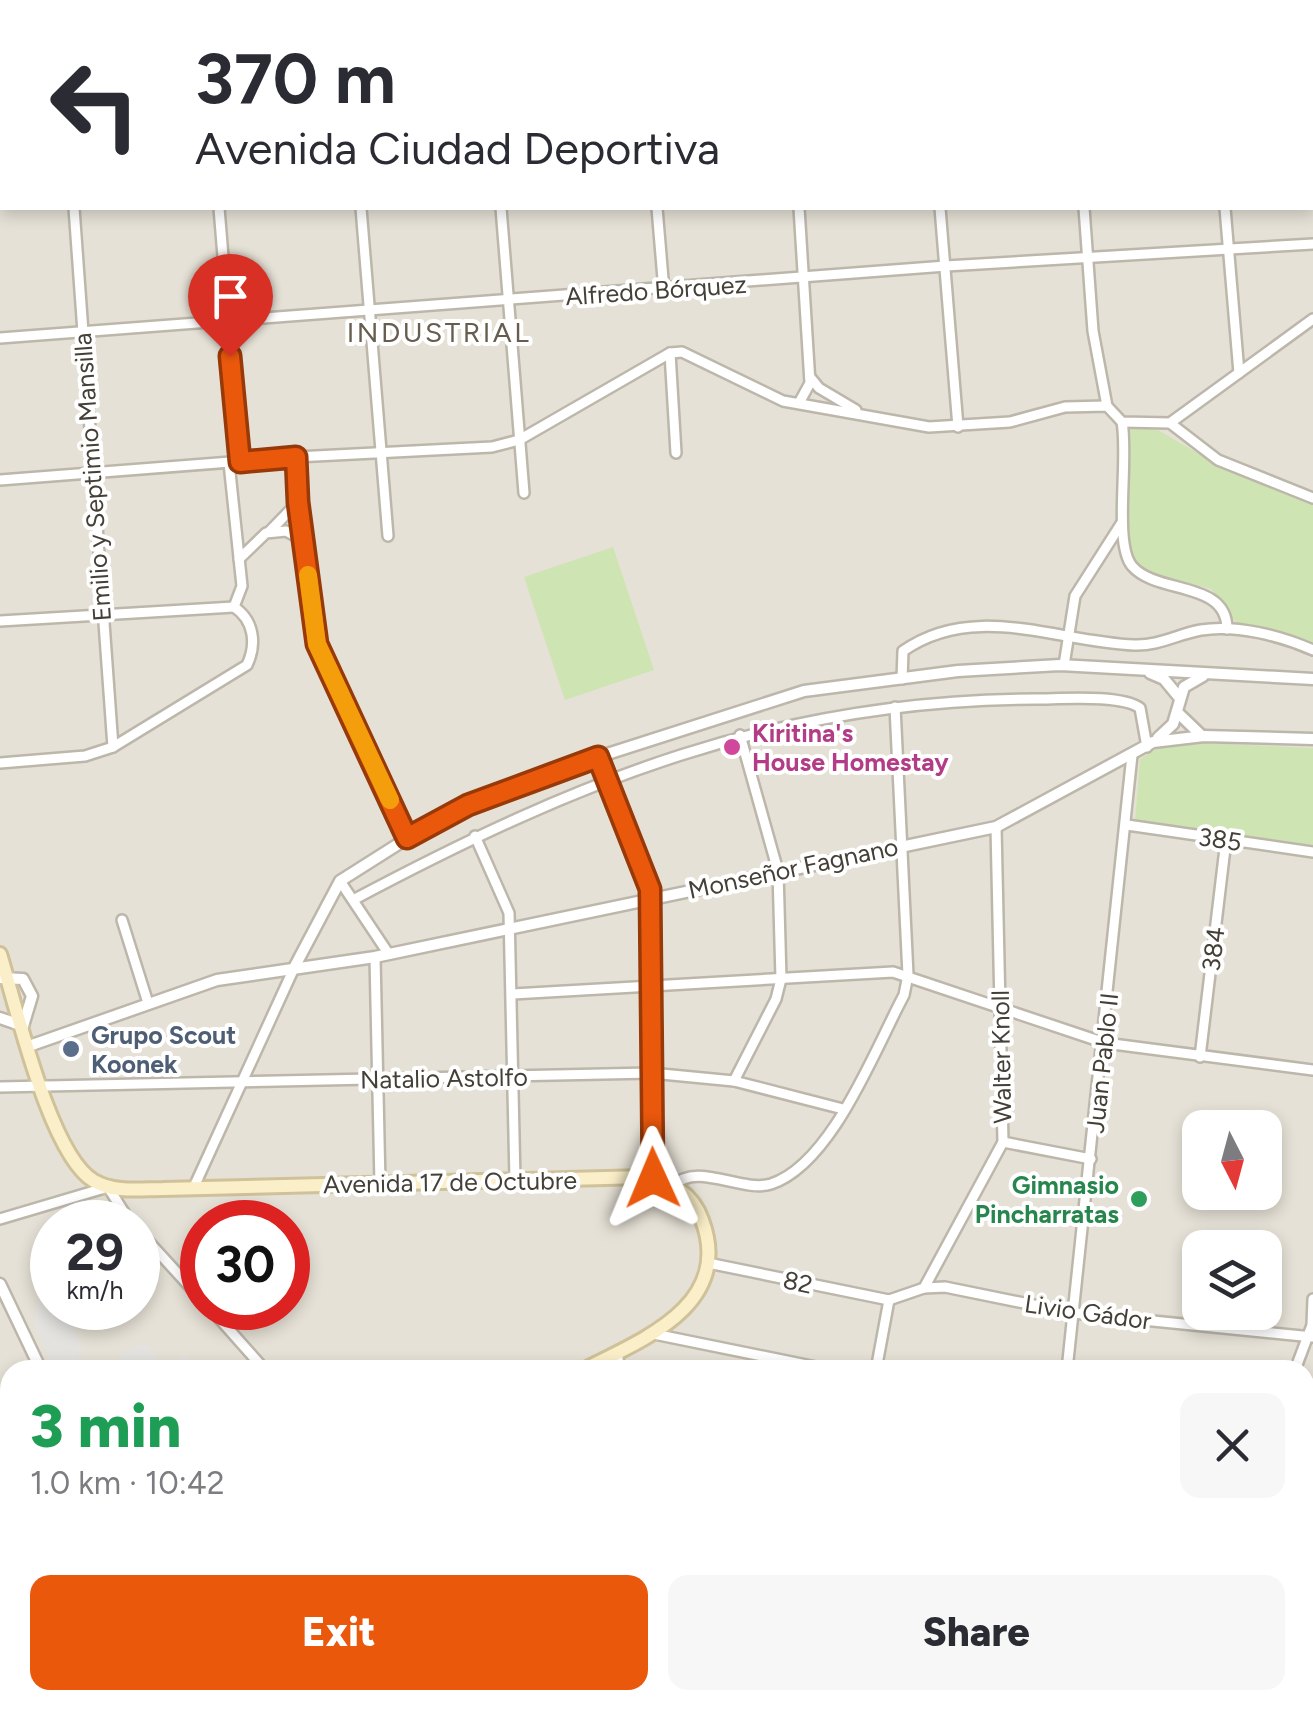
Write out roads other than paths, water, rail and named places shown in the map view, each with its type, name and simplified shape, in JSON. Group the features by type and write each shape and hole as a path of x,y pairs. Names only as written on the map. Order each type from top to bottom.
{"main road":[{"path":"0,954 4,977 42,1086 72,1160 90,1179 108,1187"},
{"name":"Avenida 17 de Octubre","path":"108,1187 653,1178 674,1186"},
{"path":"603,1360 654,1334 692,1302 708,1263 700,1216 690,1198 674,1186"}],"street":[{"name":"Emilio y Septimio Mansilla","path":"74,210 113,747"},
{"path":"219,210 241,593 234,607"},
{"path":"361,210 388,536"},
{"path":"502,210 524,493"},
{"path":"657,210 664,291"},
{"path":"799,210 810,377 808,392 799,403"},
{"path":"940,210 958,427"},
{"path":"1084,210 1099,382 1106,406 1122,422 1128,458 1123,549 1136,570 1148,578 1211,598 1224,612 1228,630"},
{"path":"1225,210 1240,373"},
{"name":"Alfredo Bórquez","path":"0,338 664,291 946,266 1313,244"},
{"path":"1170,423 1313,320"},
{"path":"0,480 296,457 492,448 519,440 670,353 694,355 772,397 958,427 1010,422 1065,407 1106,406"},
{"path":"670,353 676,452"},
{"path":"810,377 819,388 863,414"},
{"path":"1122,422 1170,423 1218,460 1310,497"},
{"path":"296,457 298,502 317,644 407,838"},
{"path":"239,559 298,502"},
{"path":"1064,665 1080,585 1122,522"},
{"path":"269,532 286,532 303,540"},
{"path":"0,620 234,607 248,619 254,645 247,665 113,747 85,756 0,763"},
{"path":"902,679 903,651 946,632 1018,627 1147,645 1204,630 1228,630 1313,650"},
{"path":"193,1188 295,966 340,881 468,805 773,699 902,679 1064,665 1313,679"},
{"path":"1144,670 1164,680 1178,696"},
{"path":"353,900 475,836 607,780 740,735 895,706 981,699 1134,703 1144,715 1150,744 1166,732 1177,712 1178,696 1192,680 1206,675"},
{"path":"674,1186 689,1176 750,1186 778,1180 816,1151 904,995 908,976 895,706"},
{"path":"1177,712 1188,728 1204,736"},
{"path":"734,1082 776,999 781,979 778,871 740,735"},
{"name":"Monseñor Fagnano","path":"29,1046 217,980 375,957 996,827 1150,744 1204,736 1312,739"},
{"name":"Juan Pablo II","path":"1068,1360 1105,1043 1132,755"},
{"path":"598,757 651,897 653,1178"},
{"name":"385","path":"1127,825 1313,852"},
{"name":"Walter Knoll","path":"924,1288 1003,1142 996,827"},
{"path":"475,836 508,905 515,1180"},
{"name":"384","path":"1200,1057 1226,840"},
{"path":"340,881 388,953"},
{"path":"122,920 148,1004"},
{"path":"375,957 380,1184"},
{"path":"512,994 894,972 1105,1043 1313,1070"},
{"path":"0,1018 22,1026"},
{"name":"Natalio Astolfo","path":"0,1087 651,1073 734,1082 843,1109"},
{"path":"1003,1142 1091,1159"},
{"path":"0,1219 108,1187 116,1200"},
{"path":"160,1254 180,1276"},
{"name":"82","path":"708,1263 889,1300"},
{"path":"0,1284 36,1360"},
{"name":"Livio Gádor","path":"924,1288 945,1287 1073,1313 1311,1337"},
{"path":"878,1360 889,1300 924,1288"},
{"path":"1300,1360 1311,1337 1313,1299"},
{"path":"230,1330 256,1360"},
{"path":"654,1334 783,1360"},
{"path":"617,1353 618,1360"}],"place":[{"name":"Kiritina's House Homestay","path":"732,747"},
{"name":"Grupo Scout Koonek","path":"71,1049"},
{"name":"Gimnasio Pincharratas","path":"1139,1199"}],"district":[{"name":"INDUSTRIAL","path":"439,332"}]}
